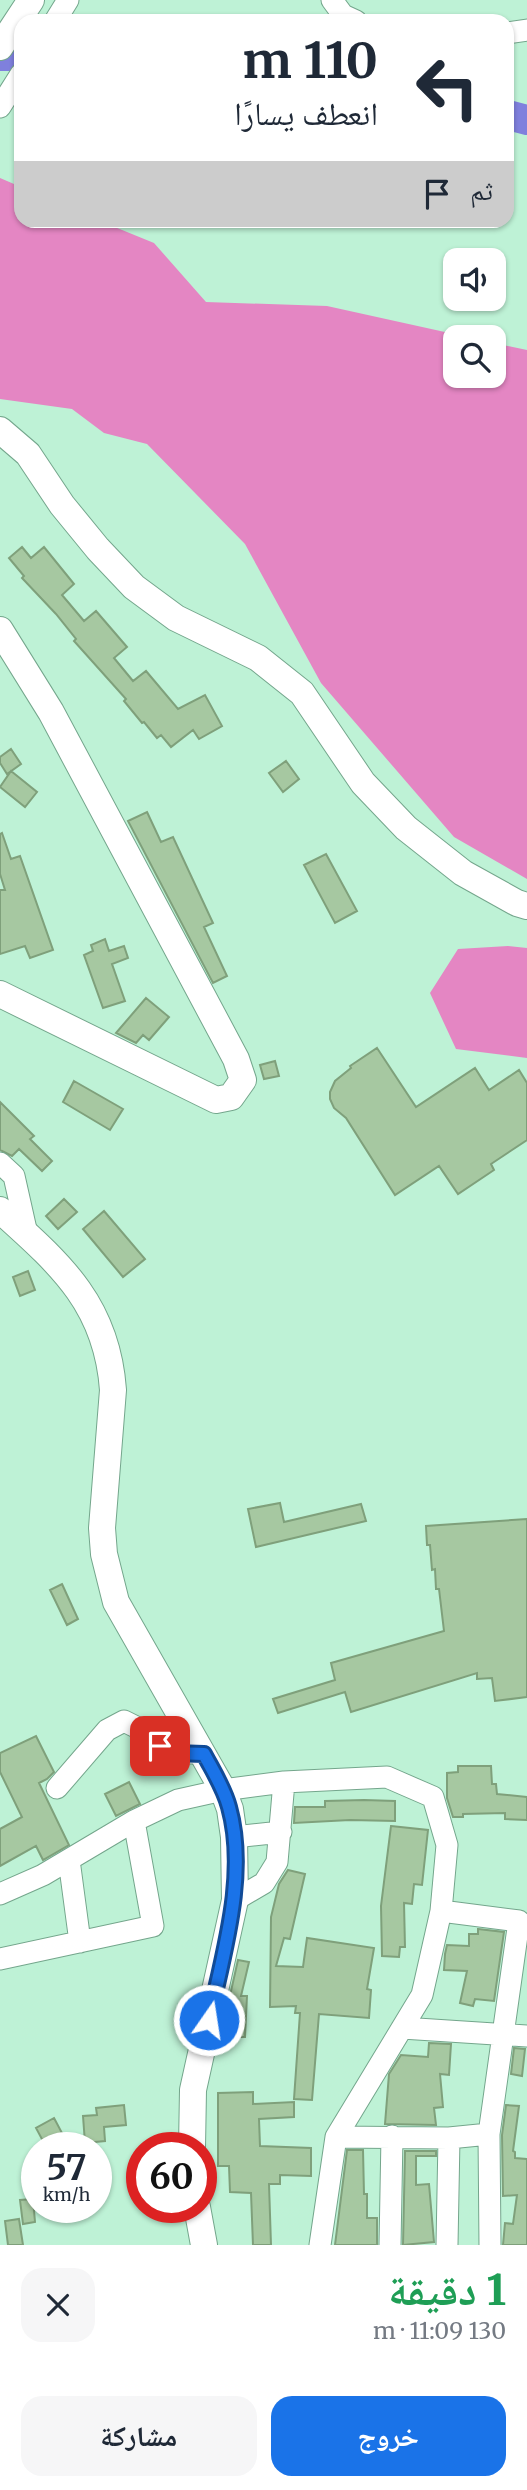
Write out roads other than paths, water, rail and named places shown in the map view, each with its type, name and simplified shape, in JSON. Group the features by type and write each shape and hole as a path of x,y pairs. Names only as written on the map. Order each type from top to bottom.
{"main road":[{"path":"0,47 14,26"},
{"path":"0,430 29,454 62,505 134,587 176,618 258,658 302,693 363,783 406,828 463,873 517,904 527,906"},
{"path":"0,630 51,712 145,884 236,1059 243,1080 231,1097 216,1100 0,994"},
{"path":"0,1210 57,1262 78,1289 107,1350 113,1390 102,1528 104,1553 116,1602 204,1754 230,1809 234,1838 235,1900 193,2090 192,2132"},
{"path":"200,2223 204,2245"}],"street":[{"path":"331,0 342,14"},
{"path":"0,1163 14,1176 27,1234"},
{"path":"57,1788 107,1730 124,1721 144,1731 160,1746 174,1753 204,1754"},
{"path":"0,1894 43,1875 134,1821 178,1800 223,1790 284,1782 387,1777 433,1797 447,1845 441,1911 422,1994 336,2137 320,2245"},
{"path":"235,1900 264,1883 277,1862 284,1782"},
{"path":"0,1959 153,1926 134,1821"},
{"path":"234,1838 281,1832"},
{"path":"69,1860 80,1942"},
{"path":"441,1911 519,1921 489,2134 490,2245"},
{"path":"402,2028 527,2036"},
{"path":"336,2137 450,2137 489,2134"},
{"path":"390,2245 392,2136"},
{"path":"447,2245 450,2137"}],"waterway":[{"path":"0,56 14,56"},
{"path":"514,117 527,120"}]}
